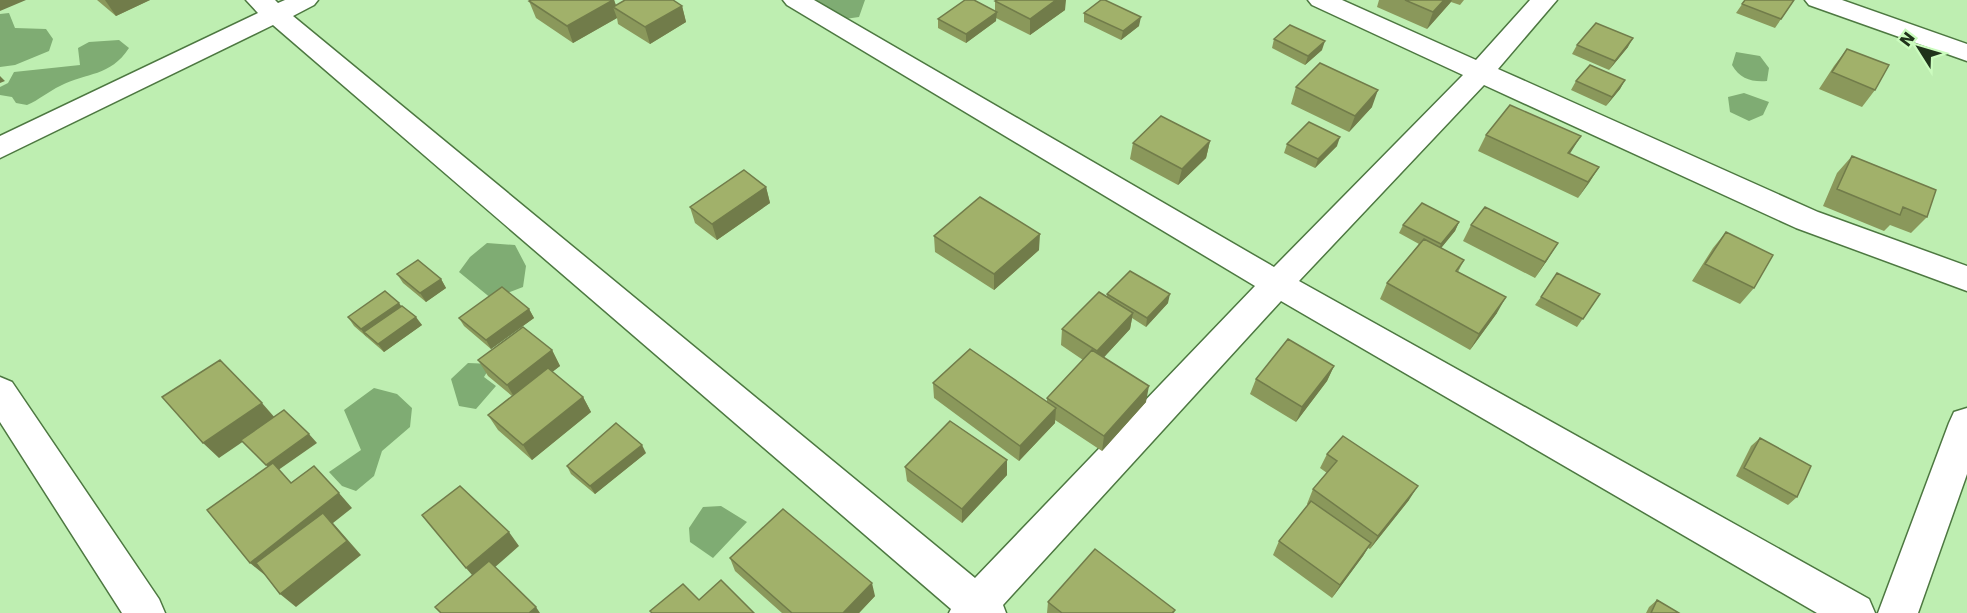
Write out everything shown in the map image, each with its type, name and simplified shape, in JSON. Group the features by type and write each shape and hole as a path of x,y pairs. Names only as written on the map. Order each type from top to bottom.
{"street":[{"path":"0,148 267,7 306,0"},
{"path":"796,0 1277,284 1854,613"},
{"path":"1321,0 1479,74 1807,220 1967,279"},
{"path":"267,7 977,610 1277,284 1479,74 1544,0"},
{"path":"1818,0 1967,53"},
{"path":"0,392 145,613"},
{"path":"1898,613 1967,423"}],"green space":[{"path":"810,0 865,0 859,17 838,20"},
{"path":"9,13 15,28 46,29 53,39 49,51 15,65 0,67 0,14"},
{"path":"119,40 129,48 114,64 98,73 60,86 27,105 16,103 12,97 0,95 0,87 8,83 14,72 80,65 78,48 89,42"},
{"path":"1736,52 1760,56 1769,68 1767,81 1751,80 1739,74 1732,65"},
{"path":"1744,93 1769,102 1763,115 1749,121 1730,112 1728,97"},
{"path":"487,243 515,245 526,266 523,287 492,299 459,272 470,257"},
{"path":"468,363 492,364 484,377 496,386 476,409 459,406 451,379"},
{"path":"374,388 397,394 412,408 410,427 382,451 374,476 356,491 342,486 329,472 361,450 344,410"},
{"path":"721,506 747,522 713,558 690,542 689,528 703,507"}],"building":[{"path":"613,0 567,26 529,1"},
{"path":"625,0 673,0 682,6 645,27 613,7"},
{"path":"965,0 974,0 997,12 966,34 938,19"},
{"path":"1056,0 1030,19 995,1"},
{"path":"1101,0 1141,17 1123,31 1084,13"},
{"path":"1405,0 1444,0 1433,12"},
{"path":"1745,0 1794,0 1781,19 1742,4"},
{"path":"1596,23 1633,38 1615,61 1577,45"},
{"path":"1290,25 1325,41 1308,56 1274,39"},
{"path":"1847,49 1889,65 1875,90 1832,72"},
{"path":"1320,63 1378,90 1355,116 1296,87"},
{"path":"1590,65 1625,80 1612,97 1576,81"},
{"path":"1510,105 1581,136 1568,153 1599,167 1588,182 1486,135"},
{"path":"1161,116 1210,141 1182,169 1133,143"},
{"path":"1309,122 1340,137 1318,159 1287,144"},
{"path":"1852,156 1936,190 1927,217 1903,207 1900,215 1837,189"},
{"path":"744,170 766,187 712,224 690,207"},
{"path":"980,197 1040,234 994,274 934,236"},
{"path":"1422,203 1459,222 1441,244 1403,225"},
{"path":"1485,207 1558,243 1545,262 1471,225"},
{"path":"1726,232 1773,255 1754,288 1705,264"},
{"path":"1424,239 1464,260 1456,271 1506,297 1479,334 1387,283"},
{"path":"418,260 441,279 420,293 397,274"},
{"path":"1130,271 1170,294 1147,318 1107,294"},
{"path":"1557,273 1600,294 1583,319 1541,297"},
{"path":"502,287 529,309 486,340 459,318"},
{"path":"385,291 399,303 361,329 348,317"},
{"path":"1099,292 1133,313 1097,351 1062,329"},
{"path":"402,306 416,317 378,344 364,332"},
{"path":"523,327 552,350 507,385 478,360"},
{"path":"1288,339 1334,366 1302,407 1256,379"},
{"path":"970,349 1056,408 1020,446 933,383"},
{"path":"1092,350 1149,386 1104,436 1047,398"},
{"path":"220,360 262,403 203,443 162,397"},
{"path":"548,368 583,397 523,445 488,415"},
{"path":"284,410 309,434 266,465 241,440"},
{"path":"950,421 1007,460 962,509 905,467"},
{"path":"616,423 642,445 590,486 567,466"},
{"path":"1343,436 1418,486 1378,536 1313,489 1337,461 1327,454"},
{"path":"1760,438 1811,466 1797,497 1744,468"},
{"path":"273,463 291,483 314,466 339,493 250,563 207,510"},
{"path":"460,486 509,532 466,568 422,515"},
{"path":"1311,501 1371,543 1340,585 1279,541"},
{"path":"783,509 872,583 843,613 792,613 730,558"},
{"path":"323,513 347,541 280,594 256,563"},
{"path":"1095,549 1175,610 1172,613 1062,613 1048,602"},
{"path":"489,561 536,607 529,613 441,613 435,607"},
{"path":"721,580 754,613 652,613 650,611 683,584 699,600"},
{"path":"1657,600 1679,613 1651,613"}]}
